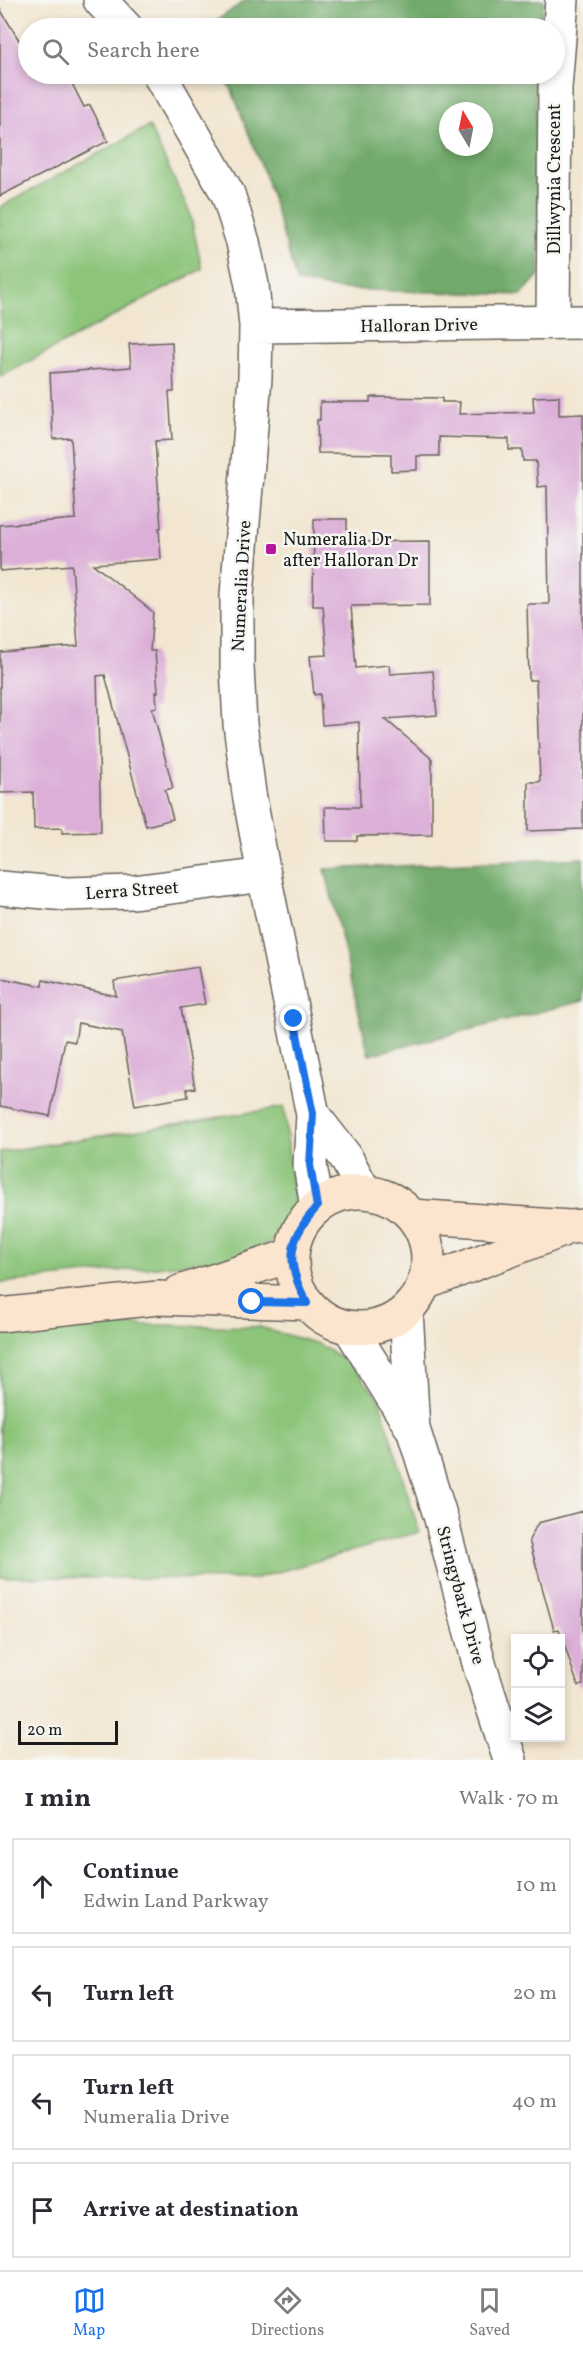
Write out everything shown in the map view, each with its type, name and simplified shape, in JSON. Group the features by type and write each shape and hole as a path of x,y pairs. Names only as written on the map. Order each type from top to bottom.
{"main road":[{"path":"364,1191 397,1203 412,1216 422,1230 427,1248 428,1265 417,1298 406,1311 390,1322 370,1328 350,1328 326,1320 307,1303 295,1281 292,1256 296,1237 304,1221 317,1207 345,1194 364,1191"},
{"path":"412,1216 576,1226"},
{"path":"424,1282 576,1226"},
{"path":"158,1298 292,1256"},
{"path":"0,1316 158,1298 307,1303"}],"street":[{"path":"100,0 117,18"},
{"name":"Dillwynia Crescent","path":"561,18 562,0"},
{"name":"Numeralia Drive","path":"165,84 228,194 243,242 252,285 256,326 252,423 237,594 240,724 264,875 313,1114 310,1165 317,1207"},
{"name":"Dillwynia Crescent","path":"555,84 568,322"},
{"name":"Halloran Drive","path":"256,326 568,322"},
{"name":"Lerra Street","path":"0,888 67,894 133,892 264,875"},
{"name":"Numeralia Drive","path":"313,1114 345,1156 364,1191"},
{"name":"Stringybark Drive","path":"406,1311 413,1429 440,1515 480,1667 510,1760"},
{"name":"Stringybark Drive","path":"350,1328 413,1429"}],"green space":[{"path":"246,0 544,0 541,18 220,18"},
{"path":"227,84 535,84 540,274 521,295 338,289 297,282 266,178 231,88"},
{"path":"149,126 190,213 202,269 0,377 0,207"},
{"path":"583,858 583,1001 369,1055 325,869"},
{"path":"284,1107 296,1225 244,1258 0,1283 0,1152"},
{"path":"107,1324 260,1327 318,1344 348,1361 379,1398 419,1532 253,1579 0,1577 0,1335"}],"building":[{"path":"0,9 18,39 18,84 72,84 84,107 90,105 108,141 0,196"},
{"path":"172,342 174,392 169,392 172,440 155,441 161,559 93,564 153,612 150,651 155,651 158,692 156,692 157,707 152,708 173,788 165,790 173,819 146,826 105,675 97,676 101,832 62,833 62,828 34,829 33,792 0,793 0,652 78,646 72,565 0,571 0,525 76,519 71,438 53,439 50,373 131,367 129,344"},
{"path":"559,396 559,415 583,414 583,829 528,831 528,782 540,782 536,680 529,680 527,604 549,604 547,486 538,487 536,461 523,461 522,450 509,450 509,439 439,437 439,456 417,456 417,470 391,471 391,454 318,453 317,420 320,420 320,402 370,402 370,398 373,397 442,398 442,402 460,402 459,414 534,412 533,397"},
{"path":"314,519 347,519 347,542 430,541 430,605 351,606 356,668 389,665 390,674 433,671 437,715 385,719 432,759 432,835 357,836 357,841 326,841 325,807 360,807 359,722 322,725 320,694 314,695 310,656 327,655 323,606 313,606"},
{"path":"198,967 205,1004 181,1008 195,1088 187,1089 188,1097 135,1106 122,1032 78,1023 75,1042 65,1040 50,1116 0,1106 0,978 42,986 43,980 116,996 114,981"},
{"path":"583,1511 583,1685 578,1686 565,1647 565,1634 561,1634 559,1629 554,1630 529,1540 538,1523"}],"place":[{"name":"Numeralia Dr after Halloran Dr","path":"271,549"}],"route":[{"path":"252,1302 307,1303 295,1281 292,1256 296,1237 304,1221 317,1207 310,1165 313,1114 294,1019"}]}
